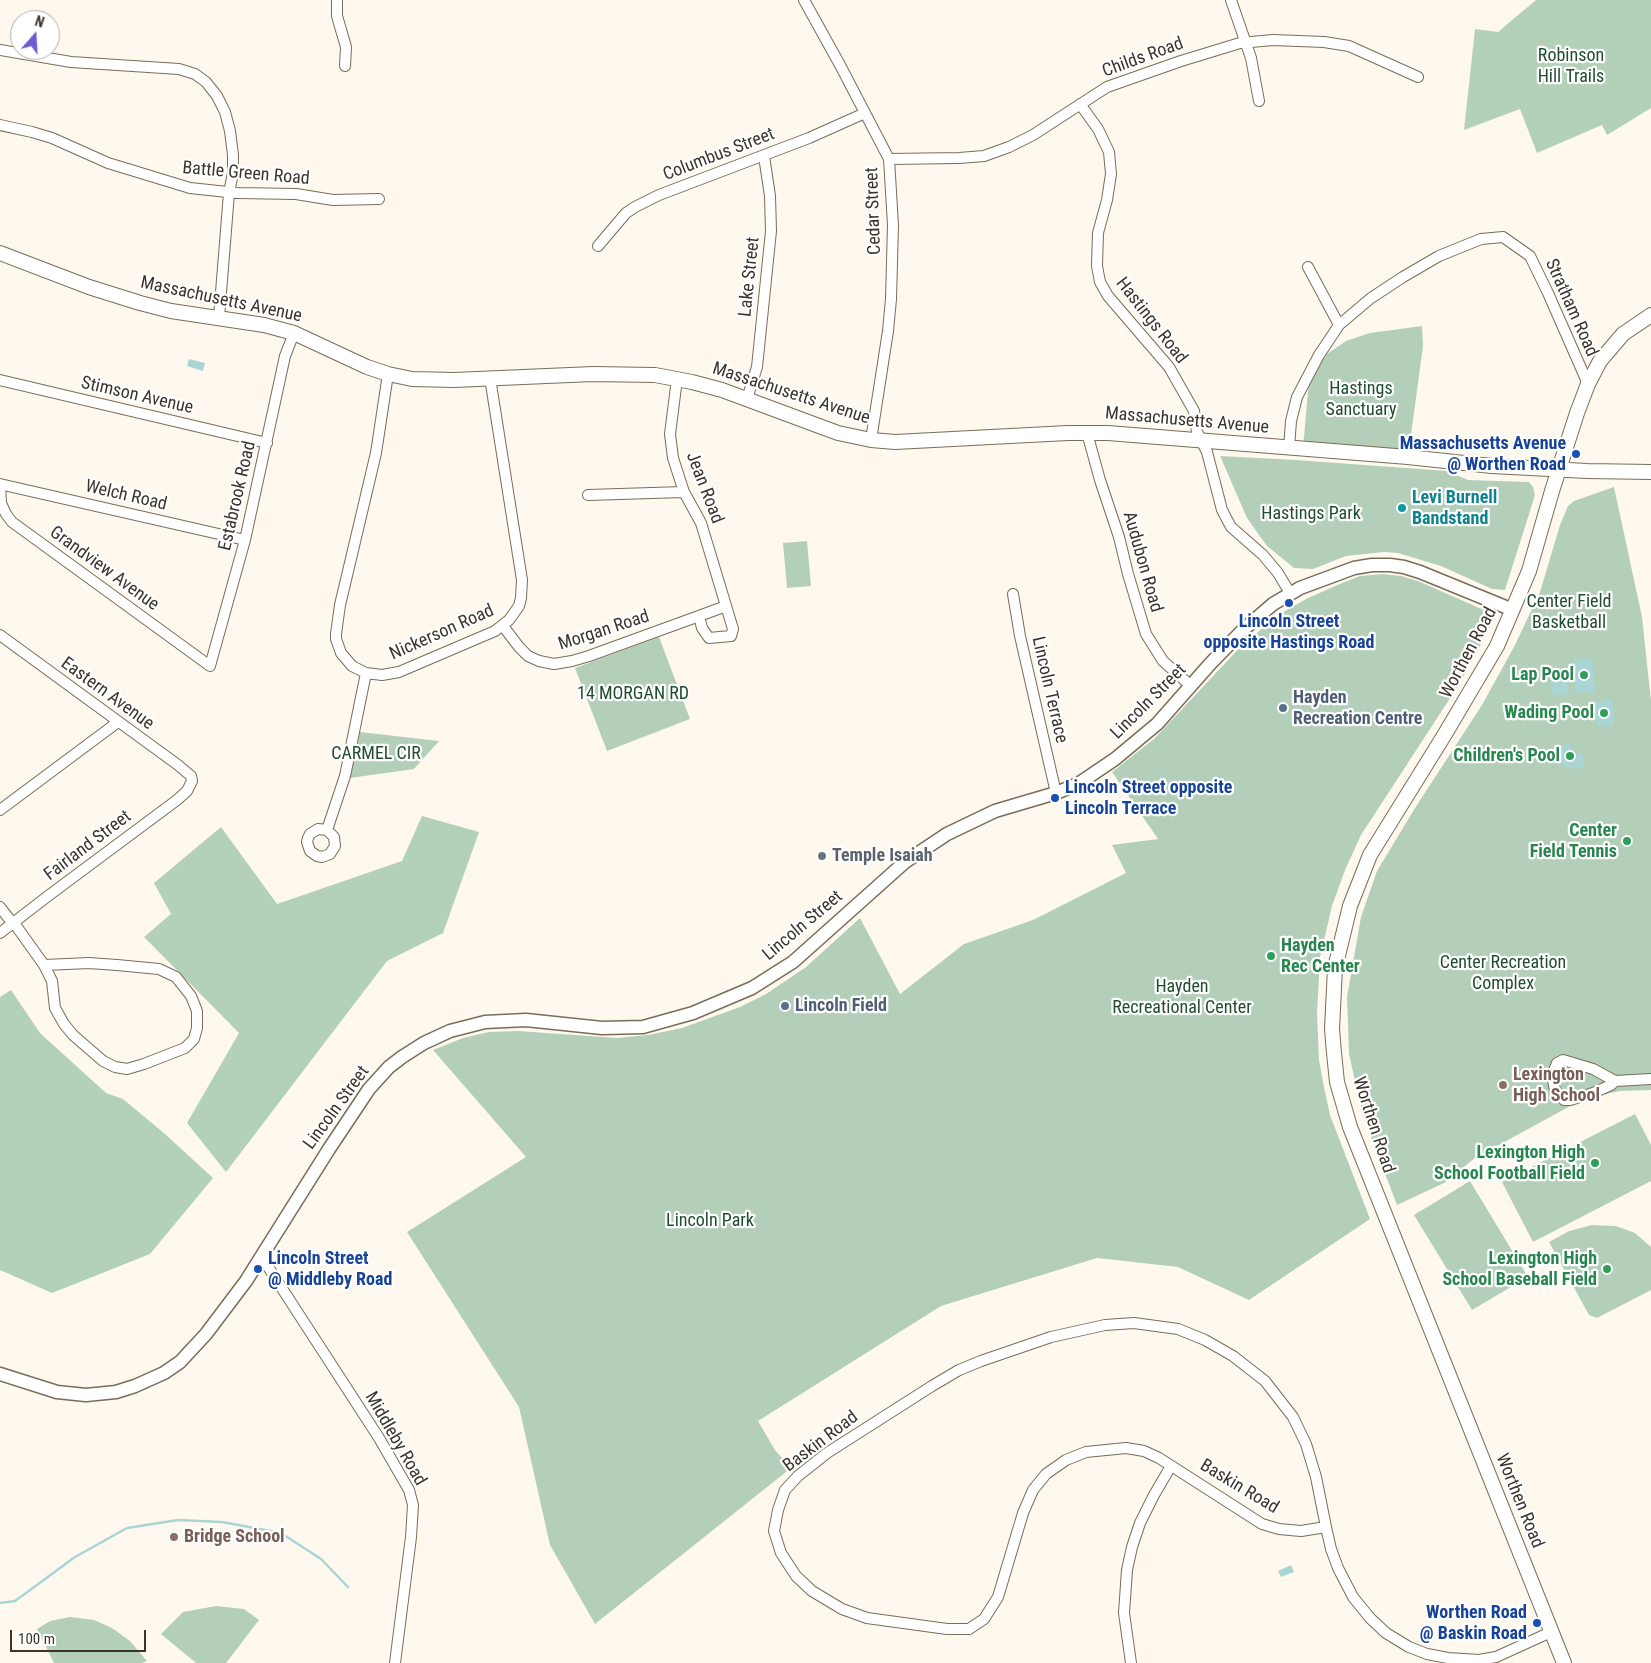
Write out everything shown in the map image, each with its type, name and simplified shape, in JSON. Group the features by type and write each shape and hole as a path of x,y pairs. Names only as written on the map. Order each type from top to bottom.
{"main road":[{"name":"Massachusetts Avenue","path":"0,253 89,287 140,303 171,311 264,325 294,333 367,367 388,374 412,379 433,380 594,374 639,374 677,379 722,390 838,433 871,440 904,442 1114,433 1408,457 1492,466 1651,472"},
{"name":"Worthen Road","path":"1564,1663 1350,1128 1337,1082 1332,1033 1335,968 1350,906 1370,855 1497,646 1530,572 1542,524 1588,384 1600,361 1623,334 1651,315"}],"street":[{"path":"336,0 337,16 346,47 345,66"},
{"name":"Cedar Street","path":"804,0 866,113 889,160 893,225 891,299 889,324 871,440"},
{"path":"1231,0 1251,58 1259,101"},
{"name":"Childs Road","path":"889,160 984,156 1009,147 1033,135 1107,87 1181,61 1245,43 1296,40 1349,46 1418,77"},
{"path":"0,50 71,62 179,69 196,74 206,82 217,96 225,112 233,155 233,173 229,193 218,318"},
{"name":"Hastings Road","path":"1080,104 1098,129 1109,152 1111,174 1107,200 1098,233 1100,282 1108,296 1169,367 1194,411 1197,432 1207,452 1222,510 1232,527 1278,573 1290,593"},
{"name":"Columbus Street","path":"598,246 626,212 659,195 764,156 866,113"},
{"name":"Battle Green Road","path":"0,125 52,138 108,163 190,188 229,193 296,194 333,200 379,198"},
{"name":"Lake Street","path":"747,399 757,367 771,231 770,196 764,156"},
{"name":"Stratham Road","path":"1339,325 1371,298 1402,277 1439,256 1481,239 1503,236 1530,256 1548,292 1588,384"},
{"path":"1289,448 1291,420 1297,397 1319,355 1339,325 1308,267"},
{"name":"Estabrook Road","path":"210,666 245,540 285,356 294,333"},
{"path":"327,830 345,776 366,673 352,666 347,660 338,646 336,634 340,605 376,453 388,374"},
{"name":"Nickerson Road","path":"366,673 382,675 399,672 503,626 514,614 518,606 522,589 490,378"},
{"name":"Jean Road","path":"677,379 670,434 673,458 684,492 701,523 733,629 731,636 709,638 702,628 699,616"},
{"name":"Stimson Avenue","path":"0,380 267,443"},
{"name":"Audubon Road","path":"1087,433 1146,634 1163,661 1191,686"},
{"name":"Welch Road","path":"0,484 245,540"},
{"name":"Grandview Avenue","path":"0,484 1,503 12,522 210,666"},
{"path":"588,495 684,492"},
{"name":"Lincoln Street","path":"0,1374 57,1392 86,1395 116,1392 156,1377 180,1362 198,1345 246,1281 328,1149 370,1090 389,1067 424,1043 450,1030 484,1022 526,1020 602,1028 643,1026 693,1013 752,988 793,962 905,862 947,834 995,812 1078,784 1116,760 1156,724 1244,629 1273,604 1290,593 1316,581 1354,568 1372,565 1404,567 1513,610"},
{"name":"Lincoln Terrace","path":"1013,594 1020,636 1056,793"},
{"path":"699,616 726,606"},
{"name":"Morgan Road","path":"503,626 519,648 528,656 554,664 572,662 699,616"},
{"name":"Eastern Avenue","path":"0,635 192,776 192,781"},
{"path":"0,810 118,722"},
{"name":"Fairland Street","path":"0,934 177,800 187,791 192,781"},
{"path":"0,907 44,964 52,981 55,1008 64,1024 73,1035 103,1061 116,1067 127,1069 185,1048 194,1039 197,1028 197,1011 192,996 176,977 159,969 89,963 44,964"},
{"path":"1615,1080 1611,1085 1593,1093 1564,1100 1557,1095 1552,1076 1557,1063 1563,1060 1593,1069 1615,1080 1651,1079"},
{"name":"Middleby Road","path":"261,1256 374,1430 408,1490 413,1505 411,1537 395,1663"},
{"name":"Baskin Road","path":"1326,1527 1301,1531 1278,1529 1262,1524 1159,1458 1144,1452 1126,1448 1086,1452 1066,1460 1046,1474 1034,1490 1022,1513 998,1598 984,1619 969,1628 947,1628 867,1618 842,1610 812,1591 796,1576 781,1553 774,1531 778,1510 786,1490 798,1476 827,1453 947,1377 981,1360 1051,1337 1105,1325 1134,1323 1178,1329 1205,1340 1233,1356 1265,1380 1293,1417 1306,1444 1316,1477 1331,1549 1338,1568 1353,1597 1386,1634 1409,1647 1448,1658 1479,1660 1496,1657 1551,1632"},
{"path":"1131,1663 1124,1613 1127,1570 1140,1523 1154,1494 1171,1466"}],"green space":[{"name":"Robinson Hill Trails","path":"1536,0 1651,0 1651,108 1607,135 1602,125 1537,153 1520,109 1464,130 1475,29 1498,32"},
{"name":"Hastings Sanctuary","path":"1422,326 1423,346 1408,457 1303,449 1311,377 1327,354 1346,341 1370,333"},
{"name":"Hastings Park","path":"1220,456 1447,471 1468,480 1529,482 1533,487 1535,495 1505,590 1492,589 1441,566 1398,553 1384,552 1346,556 1313,569 1294,568 1267,546 1247,518"},
{"name":"Center Recreation Complex","path":"1614,487 1642,617 1651,701 1651,1090 1620,1091 1596,1096 1574,1104 1475,1158 1444,1183 1397,1205 1363,1116 1349,1054 1347,997 1361,917 1377,871 1415,808 1482,705 1515,645 1540,592 1560,525 1568,506 1574,501"},
{"path":"807,541 811,586 787,588 783,543"},
{"name":"Lincoln Park","path":"1383,574 1401,576 1418,581 1493,614 1495,617 1456,689 1361,835 1345,870 1332,906 1320,957 1317,1014 1319,1060 1324,1087 1330,1115 1370,1219 1249,1300 1178,1267 1097,1258 941,1306 758,1421 775,1450 791,1468 595,1624 550,1545 519,1407 407,1232 526,1157 433,1050 463,1038 489,1032 518,1031 617,1038 648,1035 682,1028 740,1007 766,994 806,967 860,918 900,994 964,944 1033,920 1126,873 1112,845 1158,839 1112,772 1154,739 1245,642 1285,611 1308,598 1360,576"},
{"name":"14 MORGAN RD","path":"659,637 690,719 607,751 575,668"},
{"name":"CARMEL CIR","path":"360,732 439,741 414,769 350,778"},
{"path":"422,816 479,832 443,933 387,961 226,1172 187,1123 239,1033 144,937 171,914 154,883 221,827 277,904 402,861"},
{"path":"11,990 40,1033 106,1093 123,1099 213,1178 150,1254 52,1293 0,1270 0,997"},
{"name":"Lexington High School Football Field","path":"1635,1114 1651,1145 1651,1181 1533,1242 1502,1182"},
{"path":"1470,1181 1528,1277 1472,1310 1414,1215"},
{"name":"Lexington High School Baseball Field","path":"1592,1225 1616,1226 1635,1233 1651,1247 1651,1290 1597,1318 1589,1315 1549,1242 1569,1231"},
{"path":"216,1606 244,1609 259,1620 226,1663 196,1663 161,1634 183,1612"},
{"path":"70,1617 94,1620 112,1628 130,1641 147,1661 142,1663 54,1663 37,1629 50,1621"}],"water":[{"path":"189,359 205,363 203,371 187,366"},
{"name":"Lap Pool","path":"1592,658 1595,692 1576,693 1573,659"},
{"path":"1567,677 1569,694 1552,695 1550,679"},
{"name":"Wading Pool","path":"1612,700 1614,725 1597,726 1594,702"},
{"name":"Children's Pool","path":"1566,744 1571,744 1572,755 1582,754 1584,767 1569,768 1559,761 1558,753"},
{"path":"1291,1565 1294,1572 1281,1577 1278,1571"}],"waterway":[{"path":"0,1603 15,1601 75,1557 127,1528 178,1520 222,1522 281,1533 321,1559 348,1587"}],"place":[{"name":"Massachusetts Avenue @ Worthen Road","path":"1576,454"},
{"name":"Levi Burnell Bandstand","path":"1402,508"},
{"name":"Lincoln Street opposite Hastings Road","path":"1289,603"},
{"name":"Lap Pool","path":"1584,675"},
{"name":"Hayden Recreation Centre","path":"1283,708"},
{"name":"Wading Pool","path":"1604,713"},
{"name":"Children's Pool","path":"1570,756"},
{"name":"Lincoln Street opposite Lincoln Terrace","path":"1055,798"},
{"name":"Center Field Tennis","path":"1627,841"},
{"name":"Temple Isaiah","path":"822,856"},
{"name":"Hayden Rec Center","path":"1271,956"},
{"name":"Lincoln Field","path":"785,1006"},
{"name":"Lexington High School","path":"1503,1085"},
{"name":"Lexington High School Football Field","path":"1595,1163"},
{"name":"Lincoln Street @ Middleby Road","path":"258,1269"},
{"name":"Lexington High School Baseball Field","path":"1607,1269"},
{"name":"Bridge School","path":"174,1537"},
{"name":"Worthen Road @ Baskin Road","path":"1537,1623"}],"park label":[{"name":"Center Field Basketball","path":"1569,612"},
{"name":"Hayden Recreational Center","path":"1182,998"}]}
